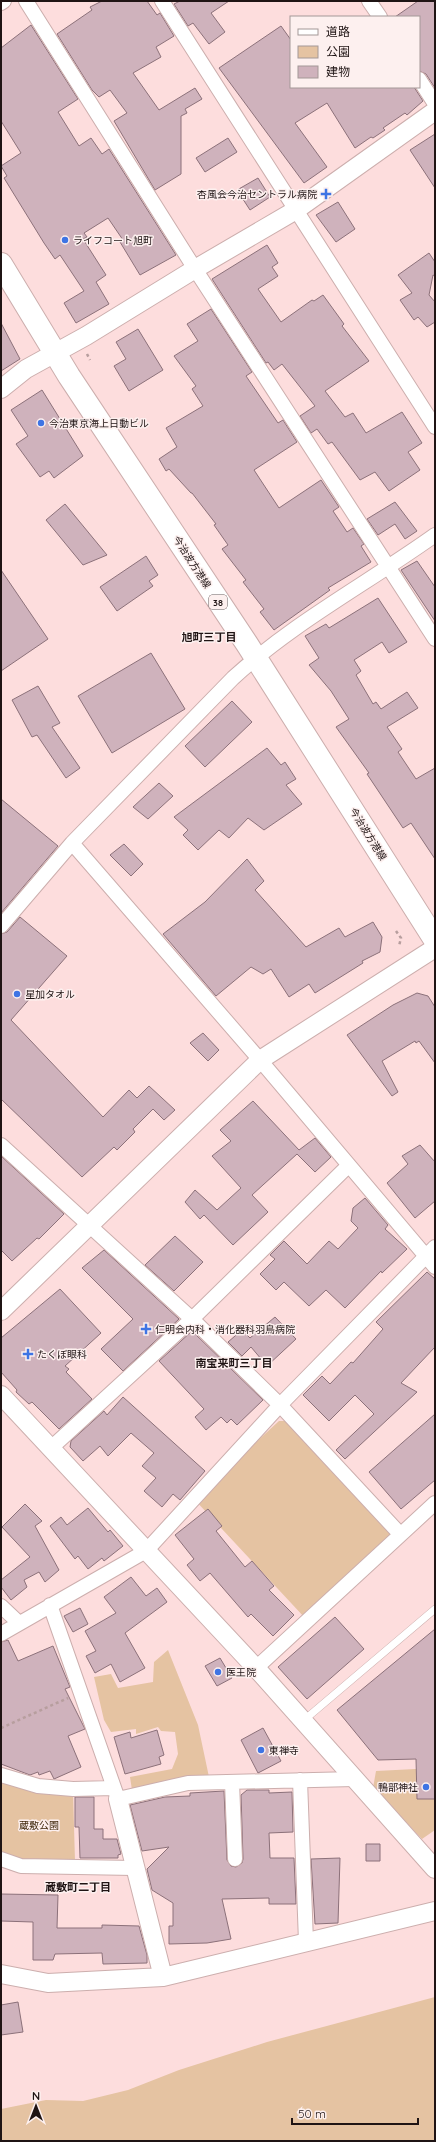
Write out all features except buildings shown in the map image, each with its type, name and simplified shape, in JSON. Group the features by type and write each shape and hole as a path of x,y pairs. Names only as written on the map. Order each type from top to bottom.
{"main road":[{"name":"今治波方港線","path":"1,264 55,352 435,940"}],"street":[{"path":"26,1 194,269 435,639"},
{"path":"162,1 435,427"},
{"path":"369,1 379,16"},
{"path":"420,81 435,104"},
{"path":"1,389 26,369 86,336 194,269 296,210 435,111"},
{"path":"1,926 72,843 254,658 278,639 389,568 435,535"},
{"path":"1,1634 146,1551 280,1406 432,1257 348,1166 260,1060 72,843"},
{"path":"1,1311 260,1060 435,948"},
{"path":"1,1146 192,1319 280,1406 400,1534"},
{"path":"51,1448 192,1319 348,1166"},
{"path":"1,1395 256,1668 435,1869"},
{"path":"256,1668 435,1503"},
{"path":"50,1605 116,1794 163,1977"},
{"path":"1,1606 19,1623"},
{"path":"1,1775 38,1786 116,1794 188,1783 354,1779"},
{"path":"300,1780 306,1942"},
{"path":"232,1782 235,1859"},
{"path":"1,1859 21,1866 134,1868"},
{"path":"1,1974 48,1983 163,1977 435,1911"}],"lane":[{"path":"303,1721 435,1609"}],"path":[{"path":"396,931 401,938 399,946"},
{"path":"1,1728 81,1692"}],"green space":[{"path":"279,1421 288,1421 395,1535 305,1618 194,1499"},
{"path":"168,1650 198,1725 209,1777 132,1790 130,1777 172,1769 178,1754 175,1732 161,1731 158,1727 136,1734 136,1729 111,1732 104,1720 94,1677 111,1674 118,1688 153,1682 154,1662"},
{"path":"435,1768 435,1830 422,1839 373,1788 376,1771"},
{"name":"蔵敷公園","path":"1,1777 73,1792 75,1861 20,1859 1,1853"},
{"path":"435,1997 435,2141 1,2141 1,2109 46,2100 83,2101 128,2090 179,2070 267,2042"}],"place":[{"name":"杏風会今治セントラル病院","path":"326,194"},
{"name":"ライフコート旭町","path":"65,240"},
{"name":"今治東京海上日動ビル","path":"41,423"},
{"name":"星加タオル","path":"17,994"},
{"name":"仁明会内科・消化器科羽鳥病院","path":"146,1329"},
{"name":"たくぼ眼科","path":"28,1354"},
{"name":"医王院","path":"218,1672"},
{"name":"東禅寺","path":"261,1750"},
{"name":"鴨部神社","path":"426,1787"}],"district":[{"name":"旭町三丁目","path":"209,637"},
{"name":"南宝来町三丁目","path":"234,1363"},
{"name":"蔵敷町二丁目","path":"78,1887"}]}
